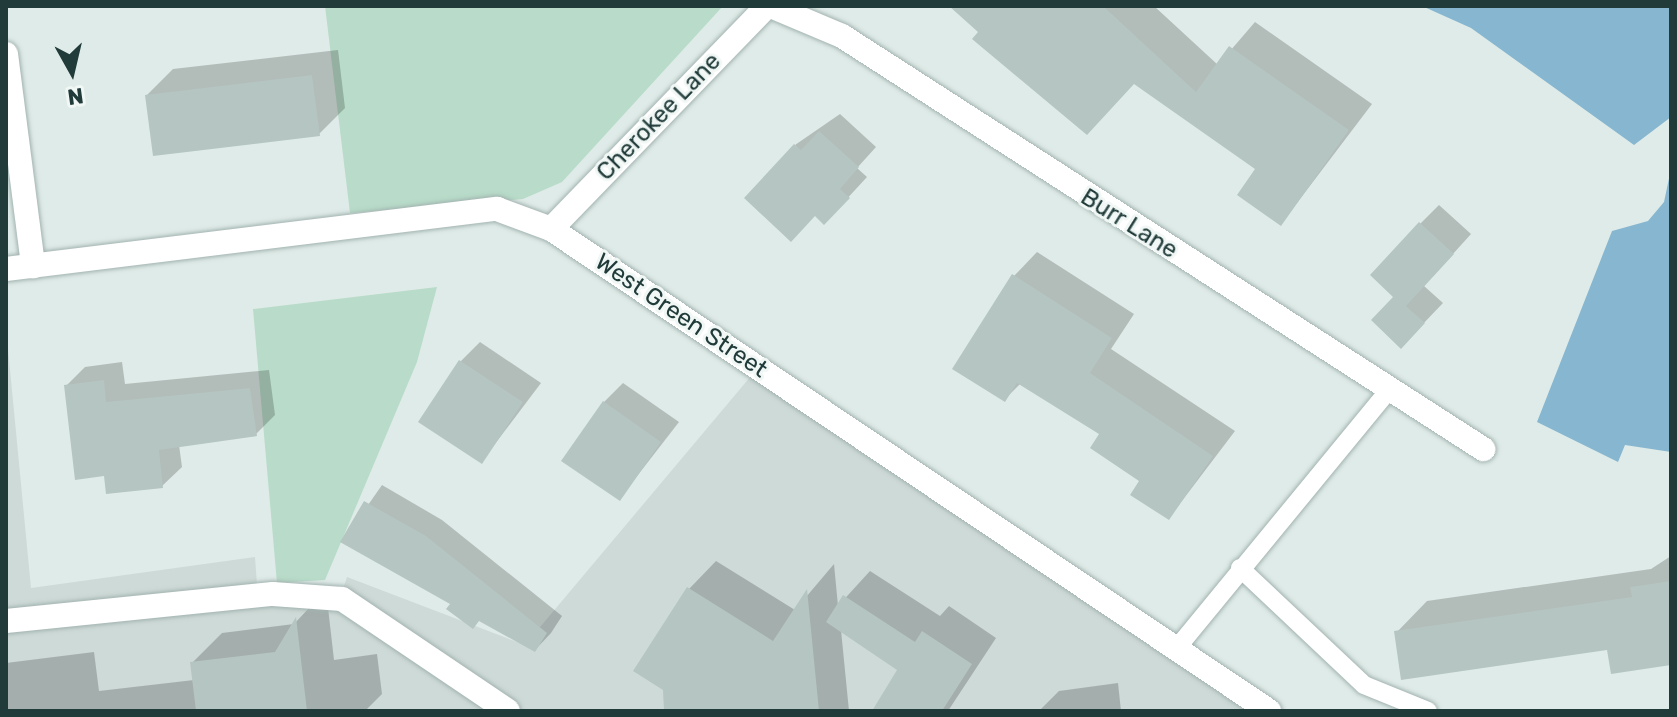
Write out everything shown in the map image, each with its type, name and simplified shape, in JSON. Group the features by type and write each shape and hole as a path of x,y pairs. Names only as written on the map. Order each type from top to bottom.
{"street":[{"name":"Cherokee Lane","path":"551,229 769,6"},
{"name":"Burr Lane","path":"769,6 842,36 1483,449"},
{"path":"6,54 33,266"},
{"name":"West Green Street","path":"6,269 497,209 551,229 1269,711"},
{"path":"6,621 273,594 342,599 508,711"}],"lane":[{"path":"1177,648 1390,389"},
{"path":"1240,568 1364,685 1428,711"}],"shaded area":[{"path":"6,328 31,588 255,557 257,585 342,592 347,577 525,645 751,376 1247,711 6,711"}],"green space":[{"path":"325,6 723,6 562,182 523,199 350,213"},
{"path":"437,287 417,362 325,580 277,583 253,309"}],"water":[{"path":"1422,6 1671,6 1671,117 1634,145 1471,28"},
{"path":"1671,169 1671,452 1625,445 1618,462 1537,422 1612,231 1648,221 1664,202"}],"building":[{"path":"949,6 1103,6 1196,92 1229,46 1349,130 1281,226 1237,195 1255,169 1134,84 1087,135 972,39 978,32"},
{"path":"312,75 320,136 153,156 145,95"},
{"path":"819,131 859,167 840,189 850,198 824,225 815,216 791,242 744,198 794,144 801,150"},
{"path":"1419,222 1454,254 1406,306 1425,323 1401,349 1371,320 1393,297 1370,275"},
{"path":"1012,274 1112,338 1090,373 1213,456 1169,520 1130,495 1139,481 1090,448 1099,434 1017,383 1005,402 952,369"},
{"path":"459,360 523,402 482,464 418,422"},
{"path":"104,380 106,402 250,388 257,436 159,450 163,488 106,494 104,476 75,480 64,385"},
{"path":"603,401 661,442 620,501 561,461"},
{"path":"364,501 426,536 547,633 535,652 479,621 473,629 446,609 450,604 340,542"},
{"path":"1671,581 1671,665 1611,674 1607,650 1401,680 1394,631 1632,597 1630,587"},
{"path":"687,587 773,641 807,589 819,711 664,711 663,690 633,671"},
{"path":"843,595 915,642 922,631 972,664 942,711 872,711 897,670 826,622"},
{"path":"296,617 307,711 196,711 190,662 275,652"}]}
